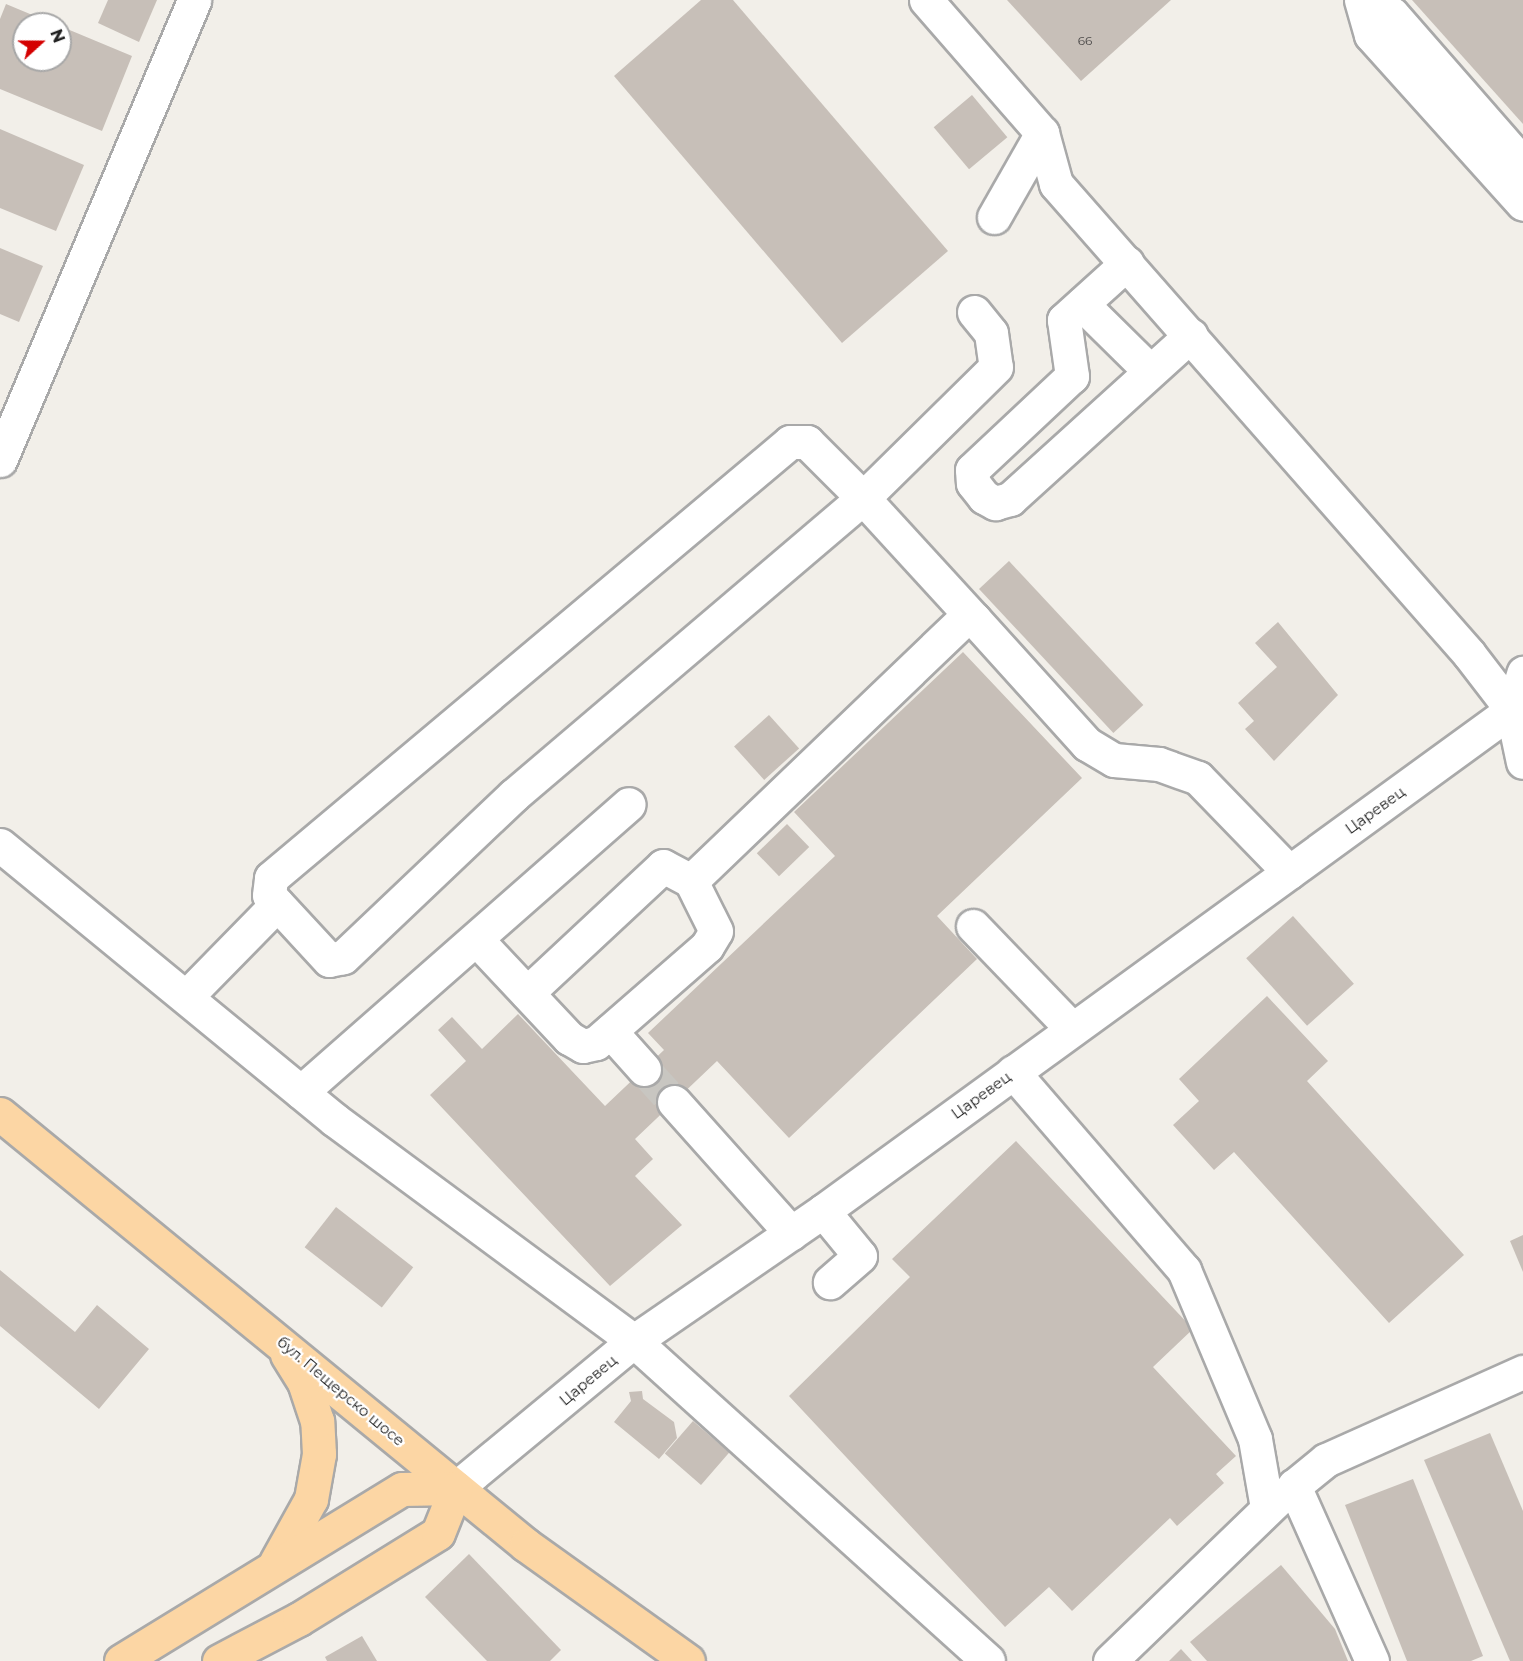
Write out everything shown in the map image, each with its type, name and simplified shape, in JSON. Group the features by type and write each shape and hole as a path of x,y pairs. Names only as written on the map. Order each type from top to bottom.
{"main road":[{"name":"бул. Пещерско шосе","path":"0,1114 526,1545 688,1661"},
{"path":"272,1569 311,1499 319,1454 317,1421 304,1382 276,1338"},
{"path":"122,1661 402,1489 456,1488"},
{"name":"Царевец","path":"219,1661 299,1619 438,1533 456,1488"}],"street":[{"path":"0,460 194,0"},
{"path":"926,0 1042,133 1056,184 1518,709"},
{"path":"1362,0 1392,14 1523,164"},
{"path":"1362,0 1371,35 1523,204"},
{"path":"994,217 1042,133"},
{"path":"1127,263 1064,320 1062,329 1072,376 972,470 973,483 984,497 995,503 1011,499 1191,335"},
{"path":"1082,304 1150,371"},
{"path":"974,312 991,333 996,367 863,498 514,795 343,957 329,960 269,895 271,878 290,857 779,448 807,442 863,498 1087,744 1113,760 1159,764 1198,778 1289,872"},
{"path":"692,881 959,621 974,619"},
{"path":"1523,673 1518,709 1523,762"},
{"name":"Царевец","path":"456,1488 634,1341 823,1211 1289,872 1518,709"},
{"path":"301,1092 628,804"},
{"path":"0,845 301,1092 634,1341 988,1661"},
{"path":"476,939 527,993 583,1046 610,1031 707,946 716,931 692,881 663,866 527,993"},
{"path":"186,997 277,904"},
{"path":"973,926 1072,1029"},
{"path":"610,1031 644,1069"},
{"path":"1013,1072 1184,1270 1255,1439 1267,1508"},
{"path":"674,1102 791,1233"},
{"path":"823,1211 860,1256 830,1282"},
{"path":"1110,1661 1267,1508 1326,1460 1523,1372"},
{"path":"1294,1486 1372,1661"}],"building":[{"path":"108,0 157,0 139,42 98,23"},
{"path":"701,0 733,0 948,251 842,343 614,76"},
{"path":"1007,0 1171,0 1081,81"},
{"path":"1412,0 1523,0 1523,124"},
{"path":"6,4 25,12 12,12 12,72 72,72 72,31 132,56 102,131 0,89 0,19"},
{"path":"972,95 1007,137 969,169 934,127"},
{"path":"0,129 84,165 56,231 0,208"},
{"path":"0,248 43,266 19,322 0,314"},
{"path":"1009,561 1143,705 1113,733 979,589"},
{"path":"1278,622 1338,695 1274,761 1245,729 1254,721 1238,703 1277,667 1255,643"},
{"path":"963,652 1082,778 937,916 977,959 789,1138 717,1061 635,1139 653,1159 635,1176 682,1225 610,1286 430,1095 466,1061 438,1030 452,1017 482,1049 518,1014 605,1106 664,1050 648,1033 835,856 794,812"},
{"path":"769,715 799,748 764,780 734,746"},
{"path":"787,824 809,847 779,876 757,853"},
{"path":"1293,916 1354,984 1307,1026 1246,958"},
{"path":"1267,996 1328,1061 1307,1081 1464,1255 1389,1323 1234,1152 1214,1170 1173,1125 1199,1101 1179,1079"},
{"path":"1016,1141 1193,1329 1153,1367 1236,1456 1216,1474 1224,1483 1177,1526 1170,1518 1072,1611 1049,1587 1005,1627 789,1396 910,1277 892,1259"},
{"path":"336,1207 413,1267 382,1308 305,1247"},
{"path":"1523,1235 1523,1272 1510,1241"},
{"path":"0,1270 75,1332 97,1305 149,1349 99,1409 0,1326"},
{"path":"642,1391 643,1399 674,1422 677,1438 659,1459 614,1422 631,1401 629,1392"},
{"path":"693,1421 729,1452 701,1485 665,1453"},
{"path":"1490,1433 1523,1511 1523,1661 1510,1661 1424,1460"},
{"path":"1413,1479 1483,1656 1471,1661 1407,1661 1345,1505"},
{"path":"469,1554 561,1650 550,1661 487,1661 425,1597"},
{"path":"1281,1565 1335,1629 1348,1661 1207,1661 1190,1642"},
{"path":"362,1636 377,1661 327,1661 325,1657"},
{"path":"1181,1649 1192,1661 1169,1661"}],"tunnel":[{"path":"644,1069 674,1102"}]}
